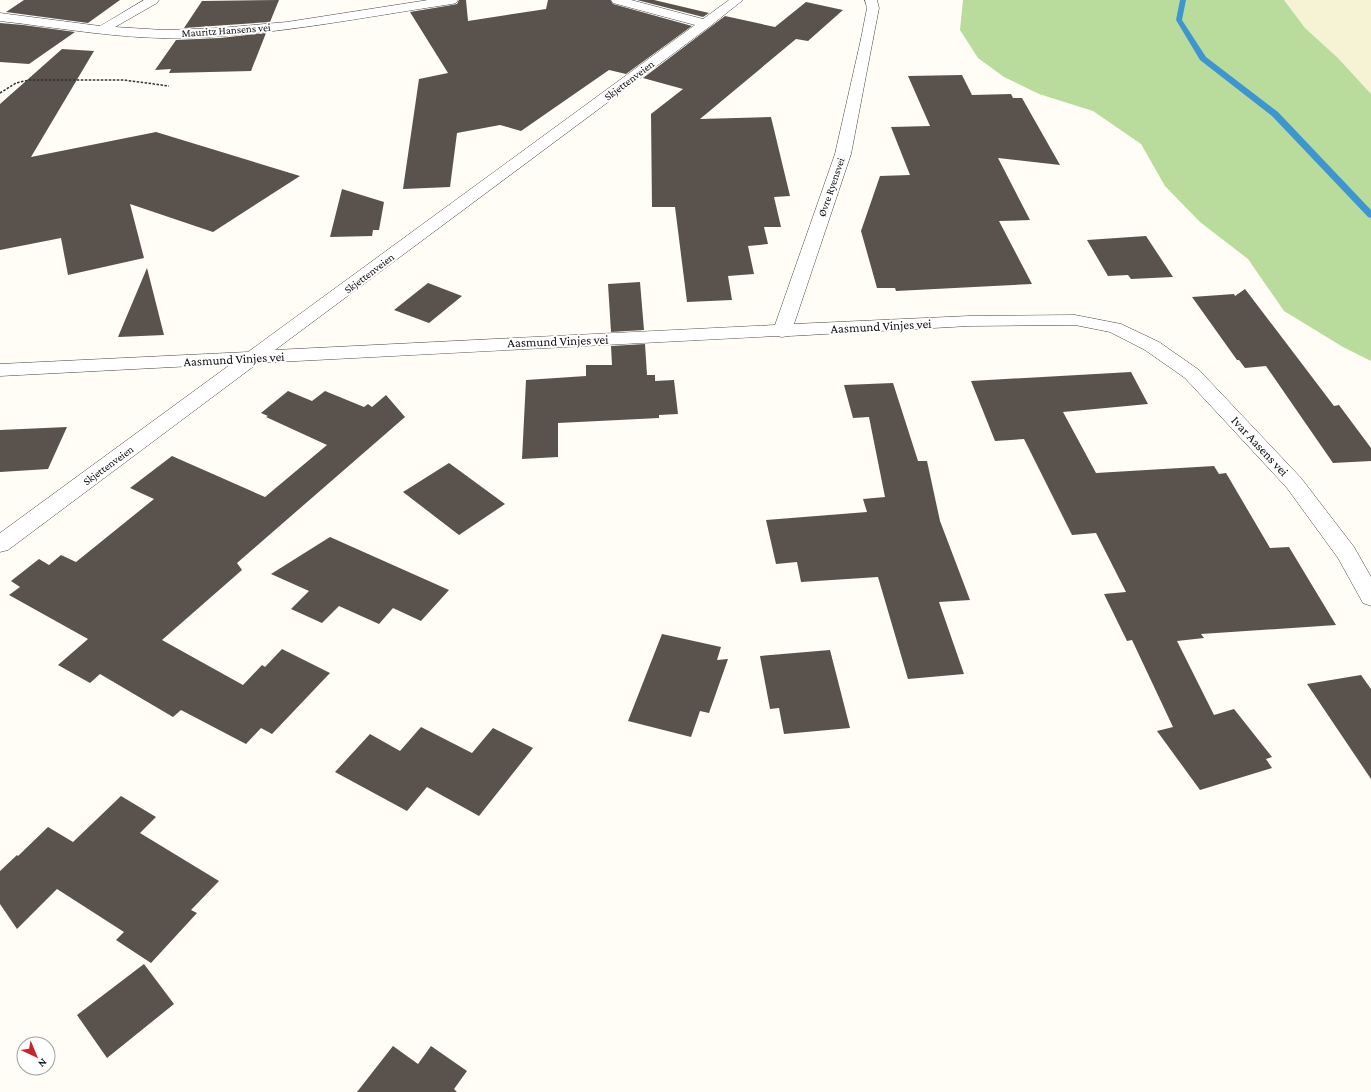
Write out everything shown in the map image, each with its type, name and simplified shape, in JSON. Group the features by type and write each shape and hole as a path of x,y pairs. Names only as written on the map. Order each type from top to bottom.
{"street":[{"path":"103,29 153,0"},
{"name":"Mauritz Hansens vei","path":"0,17 137,33 186,34 238,31 280,26 452,0"},
{"path":"617,0 705,24"},
{"name":"Skjettenveien","path":"0,544 737,0"},
{"name":"Øvre Ryensvei","path":"782,332 843,154 867,39"},
{"name":"Aasmund Vinjes vei","path":"0,370 254,358 497,344 782,332 968,321 1075,320 1115,328"},
{"name":"Ivar Aasens vei","path":"1115,328 1152,346 1197,379 1294,482 1346,554 1371,597"}],"lane":[{"path":"867,39 873,8 871,0"}],"path":[{"path":"0,93 16,82 29,80 124,80 169,86"}],"shaded area":[{"path":"1284,0 1371,0 1371,94 1338,58 1305,28"}],"green space":[{"path":"963,0 1284,0 1305,28 1338,58 1371,94 1371,361 1343,347 1284,311 1248,259 1200,222 1165,186 1141,144 1093,111 1039,94 1004,77 978,58 960,30"}],"building":[{"path":"24,0 120,0 88,23 6,12"},
{"path":"279,0 270,22 184,28 202,1"},
{"path":"459,0 466,0 468,21 546,9 548,0 610,0 613,4 692,26 626,74 609,70 521,131 500,125 457,133 450,187 403,189 419,79 448,73 410,12 457,4"},
{"path":"637,0 654,0 709,13 703,17"},
{"path":"806,2 843,10 808,41 796,39 700,119 771,117 790,196 774,197 781,227 764,227 768,244 748,246 754,274 728,276 732,300 687,302 675,207 652,207 651,114 683,89 643,78 725,16 775,27"},
{"path":"0,23 75,32 29,64 0,62"},
{"path":"266,33 251,71 169,73 171,69 155,70 176,40 220,38"},
{"path":"62,49 94,51 31,157 156,132 300,176 213,232 130,204 144,258 68,275 61,238 0,250 0,104"},
{"path":"962,75 972,95 1011,94 1013,98 1022,98 1060,165 998,158 1030,220 999,221 1032,284 896,291 895,288 877,288 861,231 880,176 910,175 891,127 930,126 908,76"},
{"path":"342,189 384,202 379,230 373,230 372,236 330,237"},
{"path":"1146,236 1173,277 1131,279 1128,275 1108,276 1087,240"},
{"path":"147,268 164,335 118,337"},
{"path":"640,282 644,330 611,332 608,284"},
{"path":"428,283 462,296 429,323 394,310"},
{"path":"1245,289 1334,406 1339,405 1371,448 1371,461 1333,463 1266,366 1245,368 1239,360 1237,360 1192,297 1234,294 1235,296"},
{"path":"645,344 647,375 655,375 655,381 674,380 678,414 659,415 659,418 558,423 558,457 522,459 526,380 586,376 586,365 612,365 611,346"},
{"path":"1131,372 1148,404 1063,412 1096,473 1214,466 1219,474 1226,473 1270,548 1289,547 1336,625 1201,634 1204,638 1177,641 1214,715 1234,709 1272,757 1266,759 1272,768 1200,790 1157,731 1173,727 1132,640 1127,641 1104,594 1126,592 1096,533 1072,535 1024,439 995,441 971,381"},
{"path":"893,383 918,461 927,461 940,521 970,600 939,602 964,674 908,679 878,577 801,582 797,562 776,564 766,520 867,512 863,499 885,497 869,417 853,418 844,385"},
{"path":"288,391 312,401 325,391 364,407 368,404 372,407 386,395 405,417 237,563 242,570 162,640 243,685 262,665 265,667 282,649 330,673 272,734 261,728 246,744 181,710 173,717 100,674 90,683 58,665 88,639 9,595 20,587 11,581 39,559 49,565 61,555 76,562 154,499 130,488 172,456 265,497 327,445 266,417 268,416 261,413"},
{"path":"67,427 48,469 0,472 0,430"},
{"path":"449,463 505,504 459,535 403,492"},
{"path":"330,537 449,590 421,621 393,608 379,624 339,606 322,623 291,609 309,591 271,574"},
{"path":"662,634 721,647 717,660 728,659 709,713 700,711 691,737 628,721"},
{"path":"830,650 850,728 784,734 779,708 770,709 760,656"},
{"path":"1361,675 1371,689 1371,779 1307,684"},
{"path":"421,727 472,753 493,728 533,748 479,816 427,787 407,811 335,772 370,734 400,751"},
{"path":"121,796 156,817 140,833 219,881 191,910 197,913 151,963 116,940 124,932 57,889 17,929 0,904 0,871 48,827 73,842"},
{"path":"144,964 174,1004 107,1058 77,1015"},
{"path":"393,1046 418,1064 431,1046 467,1071 454,1089 457,1092 357,1092"}],"waterway":[{"path":"1183,0 1179,20 1203,58 1275,114 1371,215"}]}
